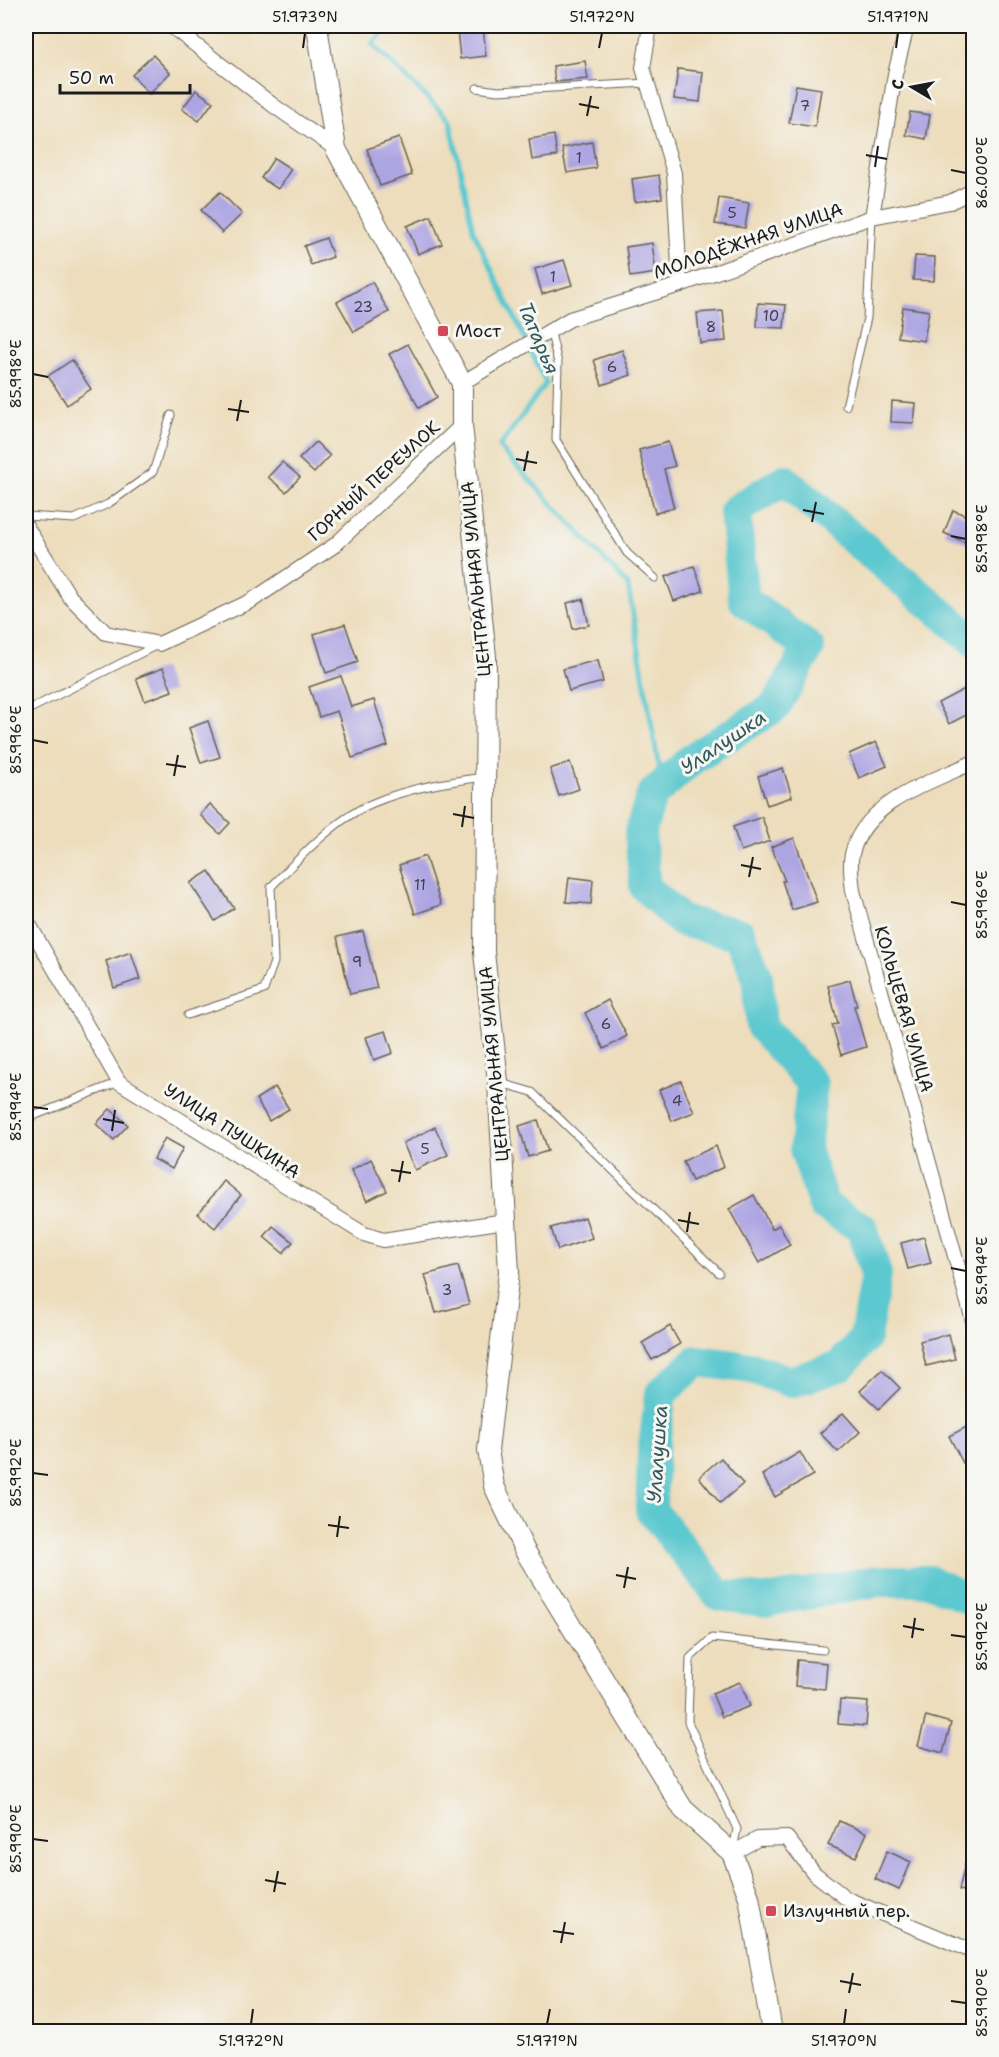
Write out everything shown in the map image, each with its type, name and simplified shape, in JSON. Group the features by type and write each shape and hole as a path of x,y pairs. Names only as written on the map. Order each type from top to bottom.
{"street":[{"path":"171,26 274,106 336,150"},
{"name":"ЦЕНТРАЛЬНАЯ УЛИЦА","path":"317,26 336,150 462,383 462,425 486,657 484,952 498,1082 508,1283 488,1450 494,1486 525,1551 683,1809 732,1853"},
{"path":"650,26 643,68 674,173 680,285"},
{"name":"МОЛОДЁЖНАЯ УЛИЦА","path":"462,383 570,319 680,285 872,217 895,74 907,26"},
{"path":"872,217 950,202 974,190"},
{"name":"ГОРНЫЙ ПЕРЕУЛОК","path":"159,644 251,601 335,545 462,425"},
{"path":"26,526 70,597 106,633 159,644"},
{"name":"КОЛЬЦЕВАЯ УЛИЦА","path":"974,762 901,796 870,822 857,837 851,856 850,870 864,931 974,1324"},
{"name":"УЛИЦА ПУШКИНА","path":"26,919 119,1082 364,1234 383,1240 505,1221"},
{"path":"772,2031 750,1897 732,1853 758,1839 787,1838 814,1873 848,1899 974,1952"}],"lane":[{"path":"477,88 498,91 648,83"},
{"path":"846,406 867,318 872,217"},
{"path":"545,332 558,363 556,440 627,553 655,578"},
{"path":"26,516 74,519 108,504 153,472 171,415"},
{"path":"26,711 159,644"},
{"path":"188,1015 264,990 274,962 271,887 316,841 371,803 426,785 484,777"},
{"path":"26,1119 119,1082"},
{"path":"498,1082 532,1092 719,1273"},
{"path":"732,1853 737,1829 688,1722 690,1658 712,1638 823,1650"}],"building":[{"path":"483,26 486,56 460,59 457,29"},
{"path":"153,55 170,73 149,94 132,75"},
{"path":"585,61 588,79 555,82 553,66"},
{"path":"678,69 703,72 700,102 674,99"},
{"path":"796,85 821,89 815,127 789,123"},
{"path":"196,90 213,102 199,121 182,109"},
{"path":"910,112 930,115 926,139 906,135"},
{"path":"554,135 557,156 532,160 529,139"},
{"path":"399,138 412,175 380,186 367,149"},
{"path":"592,142 596,168 567,173 562,148"},
{"path":"274,158 291,169 278,189 261,178"},
{"path":"659,175 662,198 635,202 632,179"},
{"path":"220,192 242,214 222,233 201,210"},
{"path":"719,198 749,203 745,228 715,224"},
{"path":"431,216 442,244 418,254 407,226"},
{"path":"326,238 333,257 311,265 304,246"},
{"path":"652,243 656,273 630,277 626,247"},
{"path":"915,256 935,257 934,281 913,280"},
{"path":"564,260 572,285 542,294 535,269"},
{"path":"372,282 389,312 354,332 337,302"},
{"path":"758,303 786,305 784,328 757,327"},
{"path":"903,307 929,311 924,341 898,337"},
{"path":"723,311 726,341 700,343 697,313"},
{"path":"408,344 437,397 419,408 389,354"},
{"path":"622,350 631,375 602,385 594,360"},
{"path":"72,360 91,389 67,405 48,376"},
{"path":"892,401 916,403 914,423 891,422"},
{"path":"316,442 330,456 314,473 299,459"},
{"path":"668,442 675,466 664,469 674,508 655,513 639,450"},
{"path":"282,462 300,477 286,492 268,477"},
{"path":"953,510 974,519 974,534 969,544 944,533"},
{"path":"694,566 703,591 674,601 665,577"},
{"path":"583,599 589,625 573,629 567,603"},
{"path":"345,624 358,662 326,673 314,634"},
{"path":"598,660 603,682 569,691 563,669"},
{"path":"163,668 172,691 145,701 136,678"},
{"path":"341,676 351,707 374,700 388,746 352,758 337,711 319,717 309,687"},
{"path":"974,684 974,711 949,724 938,703"},
{"path":"208,721 220,757 201,763 189,728"},
{"path":"876,742 887,766 859,778 849,754"},
{"path":"570,762 579,789 559,796 550,769"},
{"path":"783,768 792,797 767,805 758,776"},
{"path":"210,804 230,823 220,834 200,815"},
{"path":"762,817 770,841 741,851 733,827"},
{"path":"794,838 817,902 792,910 782,881 785,881 771,847"},
{"path":"425,856 441,905 415,914 399,865"},
{"path":"209,871 234,908 215,921 190,883"},
{"path":"569,877 593,880 591,904 566,902"},
{"path":"363,931 377,988 350,994 337,937"},
{"path":"131,952 140,979 114,988 106,961"},
{"path":"850,980 857,1006 854,1006 866,1047 841,1055 832,1025 838,1024 828,986"},
{"path":"608,1000 627,1036 604,1049 585,1013"},
{"path":"386,1031 393,1053 374,1060 366,1037"},
{"path":"681,1081 694,1112 672,1121 659,1090"},
{"path":"275,1087 289,1109 269,1121 256,1099"},
{"path":"110,1109 128,1125 114,1140 96,1124"},
{"path":"538,1120 548,1151 528,1157 519,1126"},
{"path":"435,1127 448,1155 415,1170 403,1143"},
{"path":"165,1138 183,1148 172,1169 154,1159"},
{"path":"716,1146 724,1167 692,1181 683,1161"},
{"path":"371,1159 387,1191 367,1201 351,1170"},
{"path":"224,1181 241,1195 215,1228 198,1214"},
{"path":"754,1195 772,1229 779,1225 790,1245 759,1263 729,1209"},
{"path":"585,1217 592,1238 558,1250 551,1228"},
{"path":"273,1226 293,1242 283,1253 264,1237"},
{"path":"924,1237 931,1263 908,1269 901,1243"},
{"path":"458,1266 469,1304 436,1313 425,1275"},
{"path":"670,1326 680,1344 652,1360 642,1343"},
{"path":"949,1334 955,1359 926,1366 920,1341"},
{"path":"882,1370 900,1388 879,1409 860,1391"},
{"path":"843,1413 860,1432 838,1452 820,1433"},
{"path":"974,1423 974,1457 963,1463 949,1436"},
{"path":"800,1452 813,1475 775,1497 762,1475"},
{"path":"721,1458 743,1484 720,1503 699,1477"},
{"path":"797,1660 827,1663 825,1689 795,1686"},
{"path":"740,1682 750,1706 722,1717 712,1693"},
{"path":"840,1700 868,1702 866,1726 838,1724"},
{"path":"926,1716 951,1723 943,1753 918,1746"},
{"path":"839,1821 867,1833 856,1857 828,1845"},
{"path":"887,1851 911,1862 899,1890 875,1879"},
{"path":"968,1851 974,1851 974,1893 959,1890"}],"waterway":[{"name":"Татарья","path":"389,26 372,44 450,120 473,230 546,383 499,447 628,585 662,786"},
{"name":"Улалушка","path":"974,641 784,480 735,511 744,600 809,648 775,707 693,758 652,795 640,833 645,887 681,921 740,934 757,976 761,1026 812,1084 805,1149 824,1206 862,1228 876,1274 865,1338 840,1366 791,1382 752,1368 697,1361 661,1393 653,1453 651,1510 719,1595 767,1601 876,1581 929,1581 974,1601"}],"place":[{"name":"Мост","path":"443,331"},
{"name":"Излучный пер.","path":"771,1911"}]}
